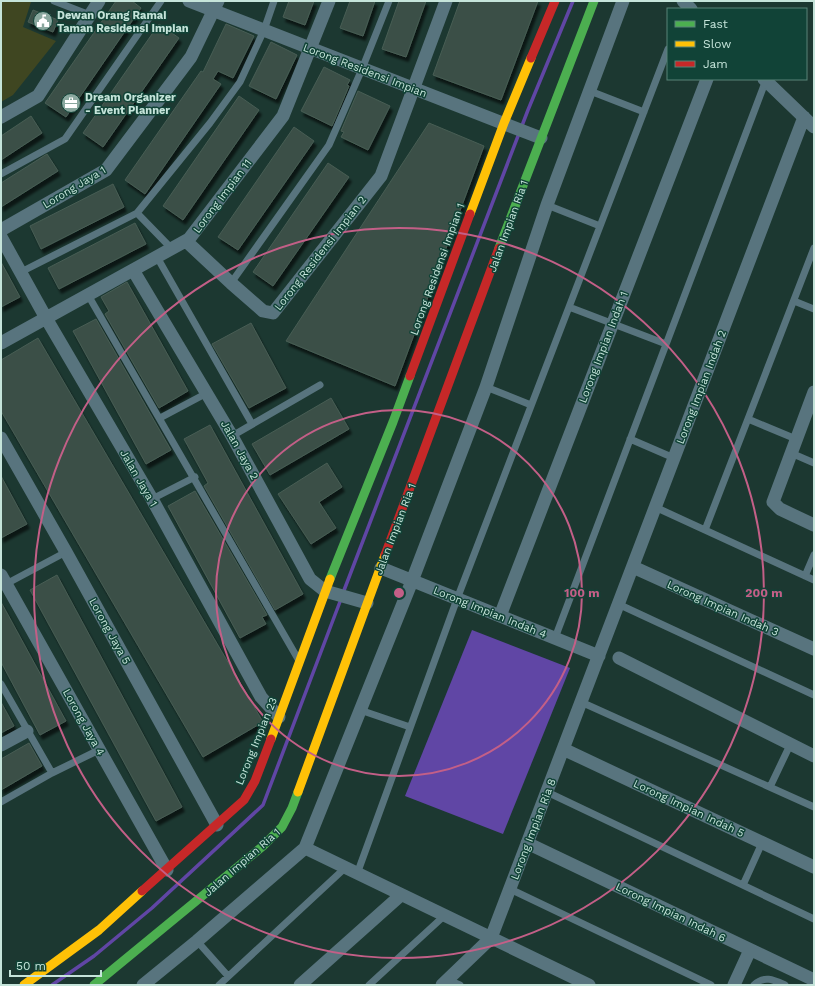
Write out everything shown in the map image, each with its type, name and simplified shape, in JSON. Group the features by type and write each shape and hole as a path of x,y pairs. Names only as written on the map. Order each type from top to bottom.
{"street":[{"path":"1,117 38,96 99,1"},
{"name":"Lorong Residensi Impian","path":"189,1 217,6 264,30 540,138"},
{"name":"Lorong Impian 11","path":"1,343 189,239 283,116 329,1"},
{"path":"413,88 446,1"},
{"name":"Lorong Residensi Impian 1","path":"393,422 555,1"},
{"name":"Jalan Impian Ria 1","path":"94,985 263,846 282,827 292,808 540,138 594,1"},
{"path":"143,985 197,941 305,848 412,581 486,387 548,204 623,1"},
{"name":"Lorong Jaya 1","path":"1,230 106,170 191,57 217,6"},
{"name":"Lorong Impian Indah 1","path":"500,616 707,80"},
{"path":"765,80 814,127"},
{"name":"Lorong Residensi Impian 2","path":"186,241 263,311 273,313 381,176 413,88"},
{"name":"Lorong Impian Indah 2","path":"599,656 804,117"},
{"name":"Jalan Jaya 1","path":"1,237 46,318 152,499 261,697 279,717"},
{"name":"Jalan Jaya 2","path":"133,270 232,436 310,579 325,591 367,602"},
{"path":"814,392 773,502 780,509 814,525"},
{"name":"Lorong Impian 23","path":"24,985 99,930 244,800 255,781 325,591 393,422"},
{"name":"Lorong Jaya 5","path":"1,438 217,824"},
{"name":"Lorong Impian Indah 3","path":"633,567 814,649"},
{"name":"Lorong Impian Indah 4","path":"381,568 599,656"},
{"name":"Lorong Jaya 4","path":"4,579 166,870"},
{"name":"Lorong Impian Ria 8","path":"445,982 491,938 599,656"},
{"path":"619,658 814,756"},
{"path":"1,745 27,731"},
{"name":"Lorong Impian Indah 5","path":"563,749 814,867"},
{"name":"Lorong Impian Indah 6","path":"527,843 814,980"},
{"path":"305,848 589,985"},
{"path":"300,985 401,895"},
{"path":"734,985 750,950"}],"lane":[{"path":"54,1 90,15"},
{"path":"1,174 65,139 161,1"},
{"path":"21,272 137,213 210,123 240,82 264,30 274,1"},
{"path":"231,283 329,145 362,69 389,1"},
{"path":"219,985 351,871 410,727 667,52"},
{"path":"555,638 765,80"},
{"path":"590,91 644,112"},
{"path":"548,204 600,226"},
{"path":"137,213 172,248"},
{"path":"706,530 814,248"},
{"path":"157,257 252,424"},
{"path":"88,295 300,662"},
{"path":"794,301 814,310"},
{"path":"569,307 666,344"},
{"path":"232,436 320,384"},
{"path":"486,387 532,405"},
{"path":"160,418 207,393"},
{"path":"748,419 796,439"},
{"path":"630,439 674,458"},
{"path":"791,453 814,463"},
{"path":"152,499 195,478"},
{"path":"655,507 814,580"},
{"path":"4,579 66,552"},
{"path":"805,576 814,555"},
{"path":"618,604 814,696"},
{"path":"1,684 3,693 52,773"},
{"path":"581,702 814,807"},
{"path":"360,710 410,727"},
{"path":"770,787 790,745"},
{"path":"1,802 52,773 99,750"},
{"path":"547,792 814,919"},
{"path":"743,885 762,843"},
{"path":"510,889 711,985"},
{"path":"369,985 444,916"},
{"path":"197,941 228,976"},
{"path":"754,985 758,981 770,978 785,985"},
{"path":"445,982 460,985"}],"green space":[{"path":"1,1 31,2 23,27 56,41 13,95 1,102"}],"shaded area":[{"path":"472,630 570,668 503,834 405,796"}],"building":[{"path":"116,1 132,1 141,8 66,117 45,103"},
{"path":"289,1 314,1 305,25 283,17"},
{"path":"350,1 375,1 363,36 340,28"},
{"path":"399,1 426,1 406,57 382,49"},
{"path":"460,1 538,1 501,100 433,75"},
{"name":"Dewan Orang Ramai Taman Residensi Impian","path":"33,10 58,20 53,32 28,22"},
{"path":"159,24 179,38 103,147 83,133"},
{"path":"226,24 254,36 233,78 218,71 213,79 221,84 145,194 125,180 201,71 203,72"},
{"path":"271,42 297,55 276,99 249,86"},
{"path":"324,67 350,80 347,85 349,86 332,126 301,111"},
{"path":"358,91 390,106 368,150 341,137 344,132 341,131"},
{"path":"239,96 259,110 183,220 163,206"},
{"path":"31,116 42,133 1,160 1,136"},
{"path":"429,123 484,146 395,386 286,341"},
{"path":"294,127 314,141 238,250 218,237"},
{"path":"47,154 58,171 1,207 1,183"},
{"path":"328,163 349,177 273,286 253,272"},
{"path":"113,184 124,207 41,249 30,226"},
{"path":"135,223 146,244 59,289 48,268"},
{"path":"1,262 20,297 1,307"},
{"path":"127,282 188,391 159,408 105,314 109,311 101,297"},
{"path":"96,319 171,450 146,464 73,331"},
{"path":"251,323 286,388 249,408 212,344"},
{"path":"38,338 263,722 203,757 1,411 1,360"},
{"path":"331,398 349,429 270,475 252,444"},
{"path":"210,425 303,594 275,610 204,486 208,483 184,439"},
{"path":"327,463 342,487 319,502 336,528 311,544 278,494"},
{"path":"1,476 27,524 1,538"},
{"path":"195,491 267,615 262,617 266,624 240,638 168,506"},
{"path":"57,575 182,807 156,821 30,590"},
{"path":"1,602 66,721 40,735 1,662"},
{"path":"1,702 14,726 1,733"},
{"path":"29,743 42,766 1,790 1,759"}],"waterway":[{"path":"343,593 528,110 573,1"},
{"path":"52,985 94,956 152,908 263,805 341,599"}],"traffic: fast":[{"path":"499,248 594,1"},
{"path":"330,579 410,376"},
{"path":"94,985 263,846 282,827 298,792"}],"traffic: slow":[{"path":"470,214 504,123 531,58"},
{"path":"298,792 385,555"},
{"path":"271,739 330,579"},
{"path":"24,985 99,930 142,891"}],"traffic: jam":[{"path":"531,58 555,1"},
{"path":"410,376 470,214"},
{"path":"385,555 499,248"},
{"path":"142,891 244,800 255,781 271,739"}],"place":[{"name":"Dewan Orang Ramai Taman Residensi Impian","path":"43,21"},
{"name":"Dream Organizer - Event Planner","path":"71,103"}]}
